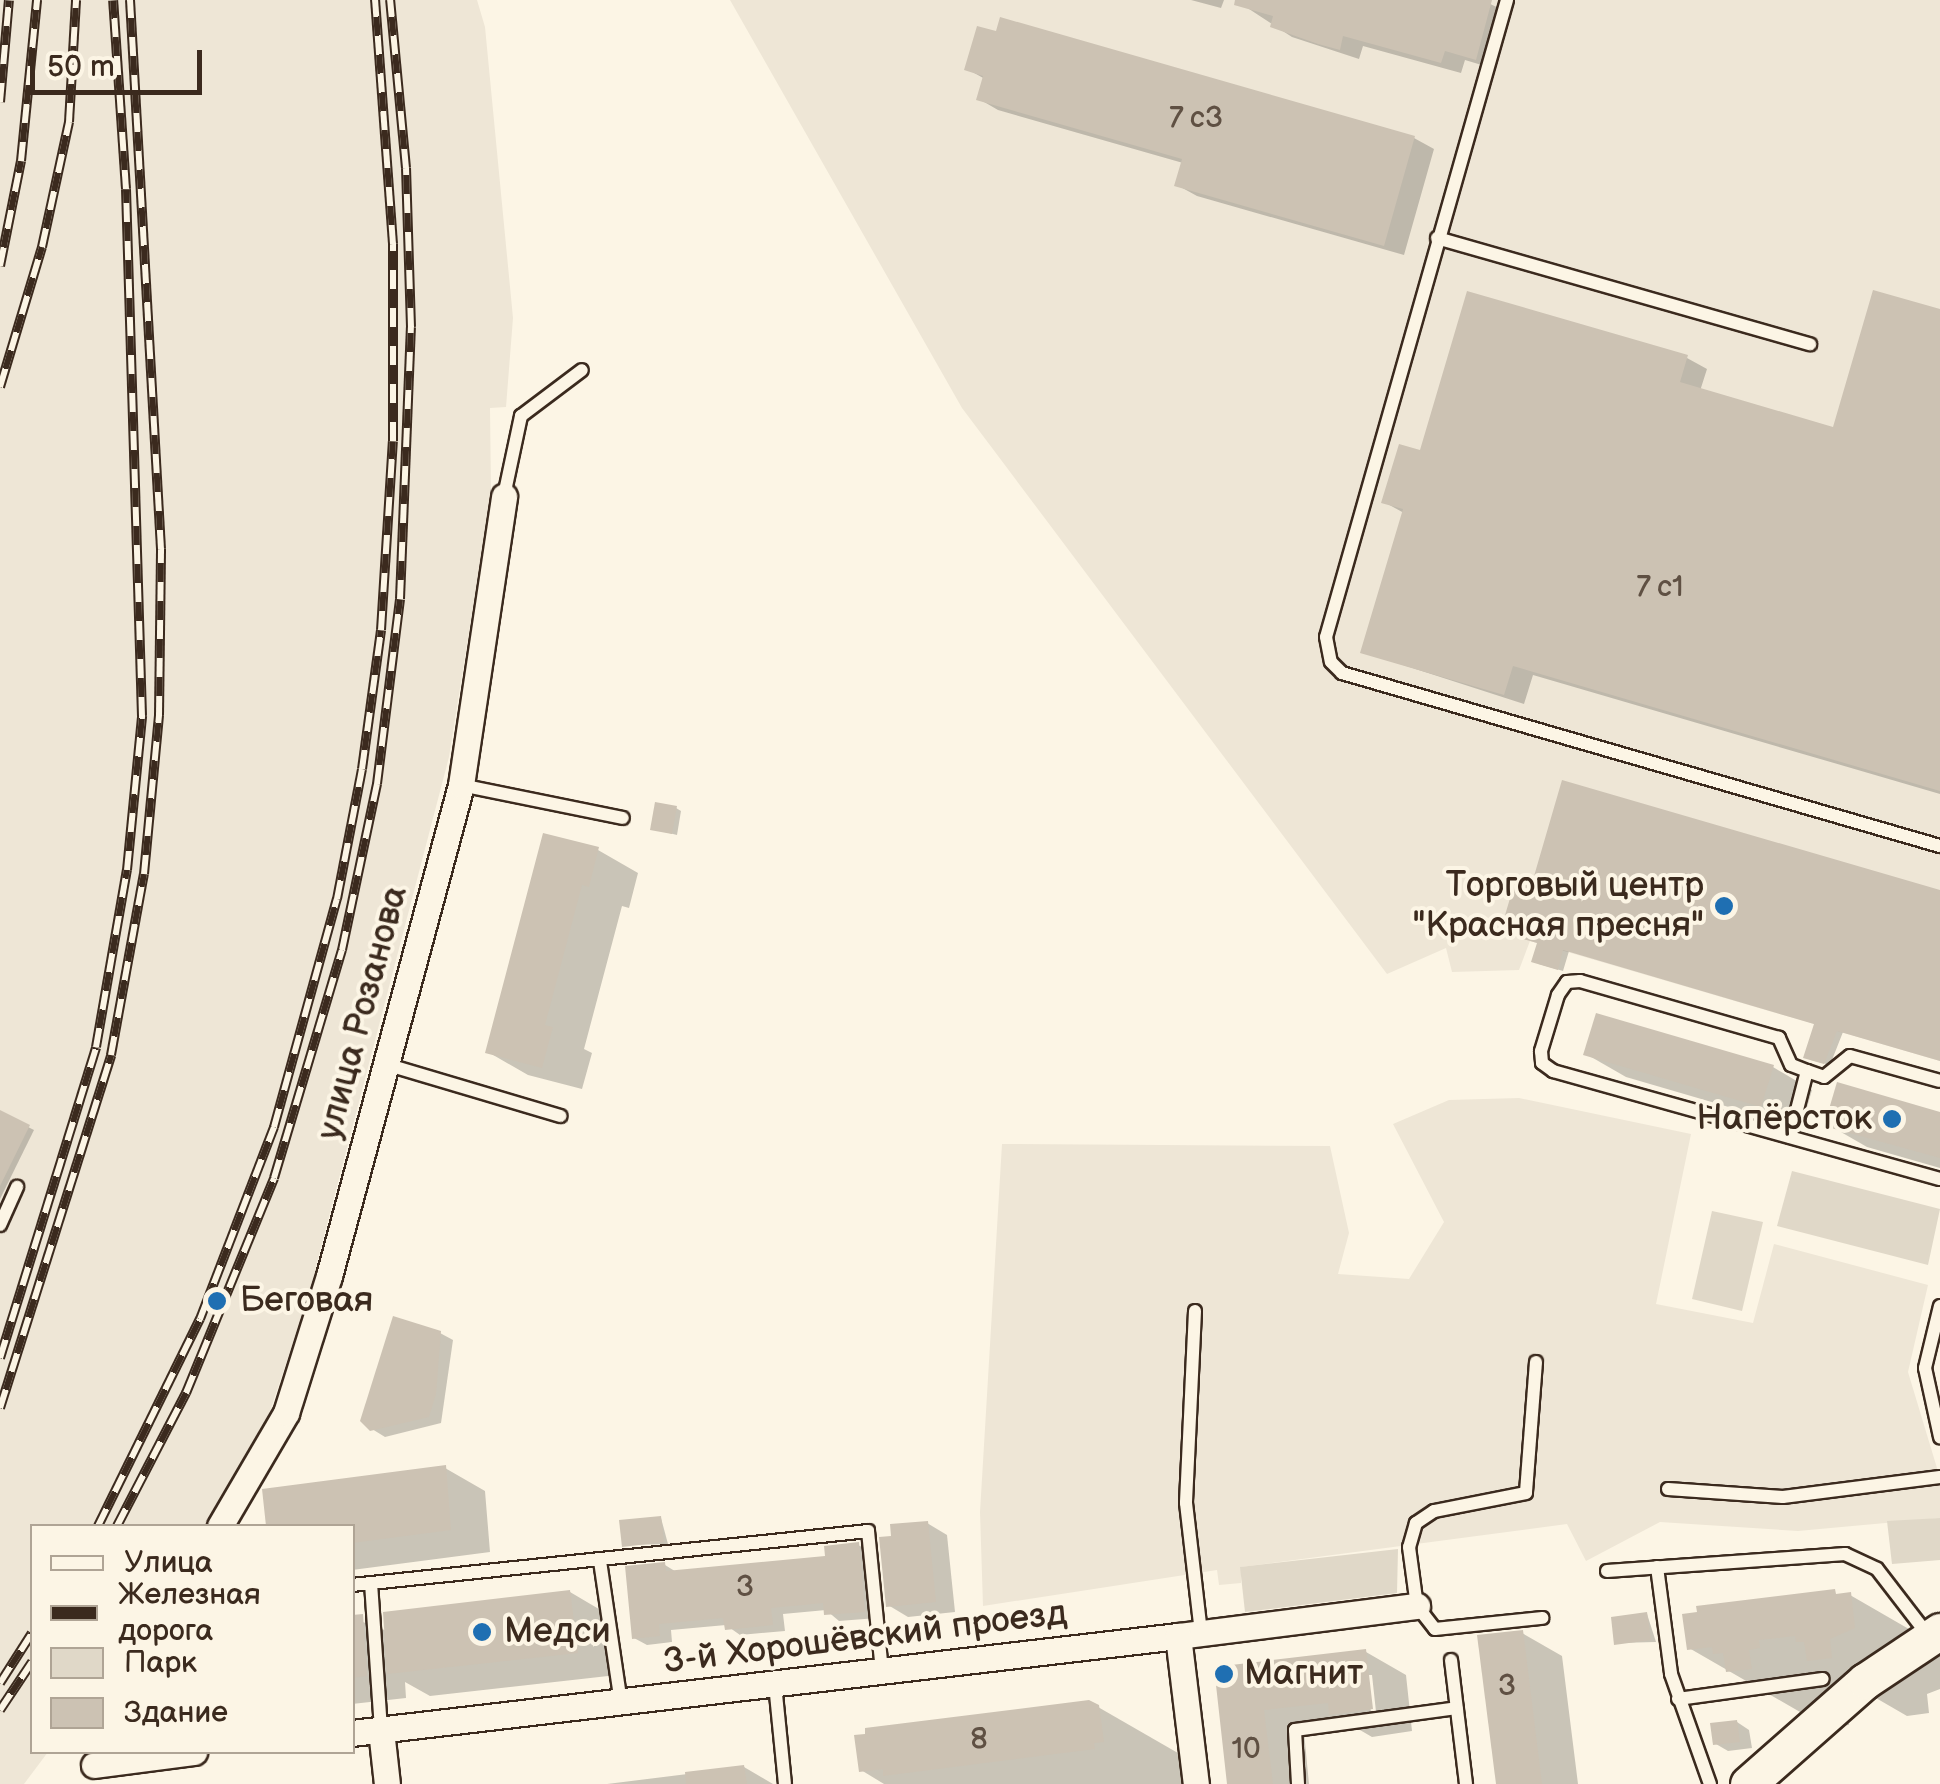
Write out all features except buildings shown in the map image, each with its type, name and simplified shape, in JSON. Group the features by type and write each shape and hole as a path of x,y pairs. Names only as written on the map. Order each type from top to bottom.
{"street":[{"name":"улица Розанова","path":"221,1524 286,1413 385,1064 461,785 504,496"},
{"name":"3-й Хорошёвский проезд","path":"355,1734 1417,1606"},
{"path":"1748,1784 1865,1680 1935,1634"},
{"path":"1190,1635 1190,1783"},
{"path":"381,1730 387,1784"},
{"path":"90,1767 180,1754"}],"lane":[{"path":"1507,0 1326,636 1331,662 1342,673 1940,846"},
{"path":"1438,238 1810,344"},
{"path":"504,496 522,416 582,370"},
{"path":"461,785 623,818"},
{"path":"1940,1081 1850,1056 1824,1076 1790,1065 1780,1038 1580,981 1567,982 1558,995 1542,1051 1542,1063 1553,1071 1940,1179"},
{"path":"385,1064 560,1116"},
{"path":"1790,1137 1807,1071"},
{"path":"0,1224 16,1187"},
{"path":"1940,1306 1925,1368 1940,1437"},
{"path":"1190,1635 1186,1503 1194,1311"},
{"path":"1536,1362 1526,1493 1452,1506 1416,1523 1410,1547 1417,1606 1436,1629 1542,1618"},
{"path":"1668,1489 1783,1497 1940,1477"},
{"path":"355,1585 868,1531 882,1670"},
{"path":"1607,1571 1844,1554 1878,1569 1935,1634"},
{"path":"600,1561 621,1703"},
{"path":"1657,1567 1678,1700 1710,1784"},
{"path":"371,1583 381,1730"},
{"path":"1451,1660 1466,1784"},
{"path":"1678,1700 1823,1680"},
{"path":"775,1684 785,1784"},
{"path":"1298,1784 1295,1730 1457,1708"}],"shaded area":[{"path":"0,0 477,0 485,27 513,318 506,407 490,408 491,494 449,757 307,1301 265,1426 207,1524 30,1524 30,1754 46,1754 24,1784 0,1784"},
{"path":"730,0 1940,0 1940,1061 1530,941 1519,970 1452,972 1446,948 1387,974 962,408"},
{"path":"1519,1098 1691,1134 1656,1304 1753,1323 1774,1244 1928,1285 1908,1372 1940,1478 1940,1518 1798,1531 1660,1522 1586,1561 1567,1524 1241,1567 1241,1583 1219,1585 1217,1570 983,1606 980,1512 1002,1144 1330,1146 1349,1233 1338,1274 1409,1279 1444,1222 1393,1124 1449,1100"}],"green space":[{"path":"1792,1171 1940,1209 1928,1265 1777,1226"},
{"path":"1712,1211 1763,1222 1742,1311 1692,1299"},
{"path":"1940,1518 1940,1560 1892,1564 1887,1521"},
{"path":"1398,1549 1397,1593 1245,1612 1240,1567"}],"railway":[{"path":"0,102 9,0"},
{"path":"0,266 21,161 37,0"},
{"path":"0,387 42,247 69,122 76,0"},
{"path":"0,1358 96,1047 127,870 142,716 126,189 113,0"},
{"path":"0,1408 111,1055 144,874 159,715 161,549 130,0"},
{"path":"99,1524 200,1319 274,1127 337,899 362,769 381,630 393,441 393,244 375,0"},
{"path":"118,1524 186,1393 274,1178 342,950 377,784 400,599 411,327 406,168 390,0"},
{"path":"0,1683 30,1636"},
{"path":"0,1710 30,1665"}],"place":[{"name":"Торговый центр \"Красная пресня\"","path":"1724,906"},
{"name":"Напёрсток","path":"1892,1119"},
{"name":"Беговая","path":"217,1301"},
{"name":"Медси","path":"482,1632"},
{"name":"Магнит","path":"1224,1674"}]}
